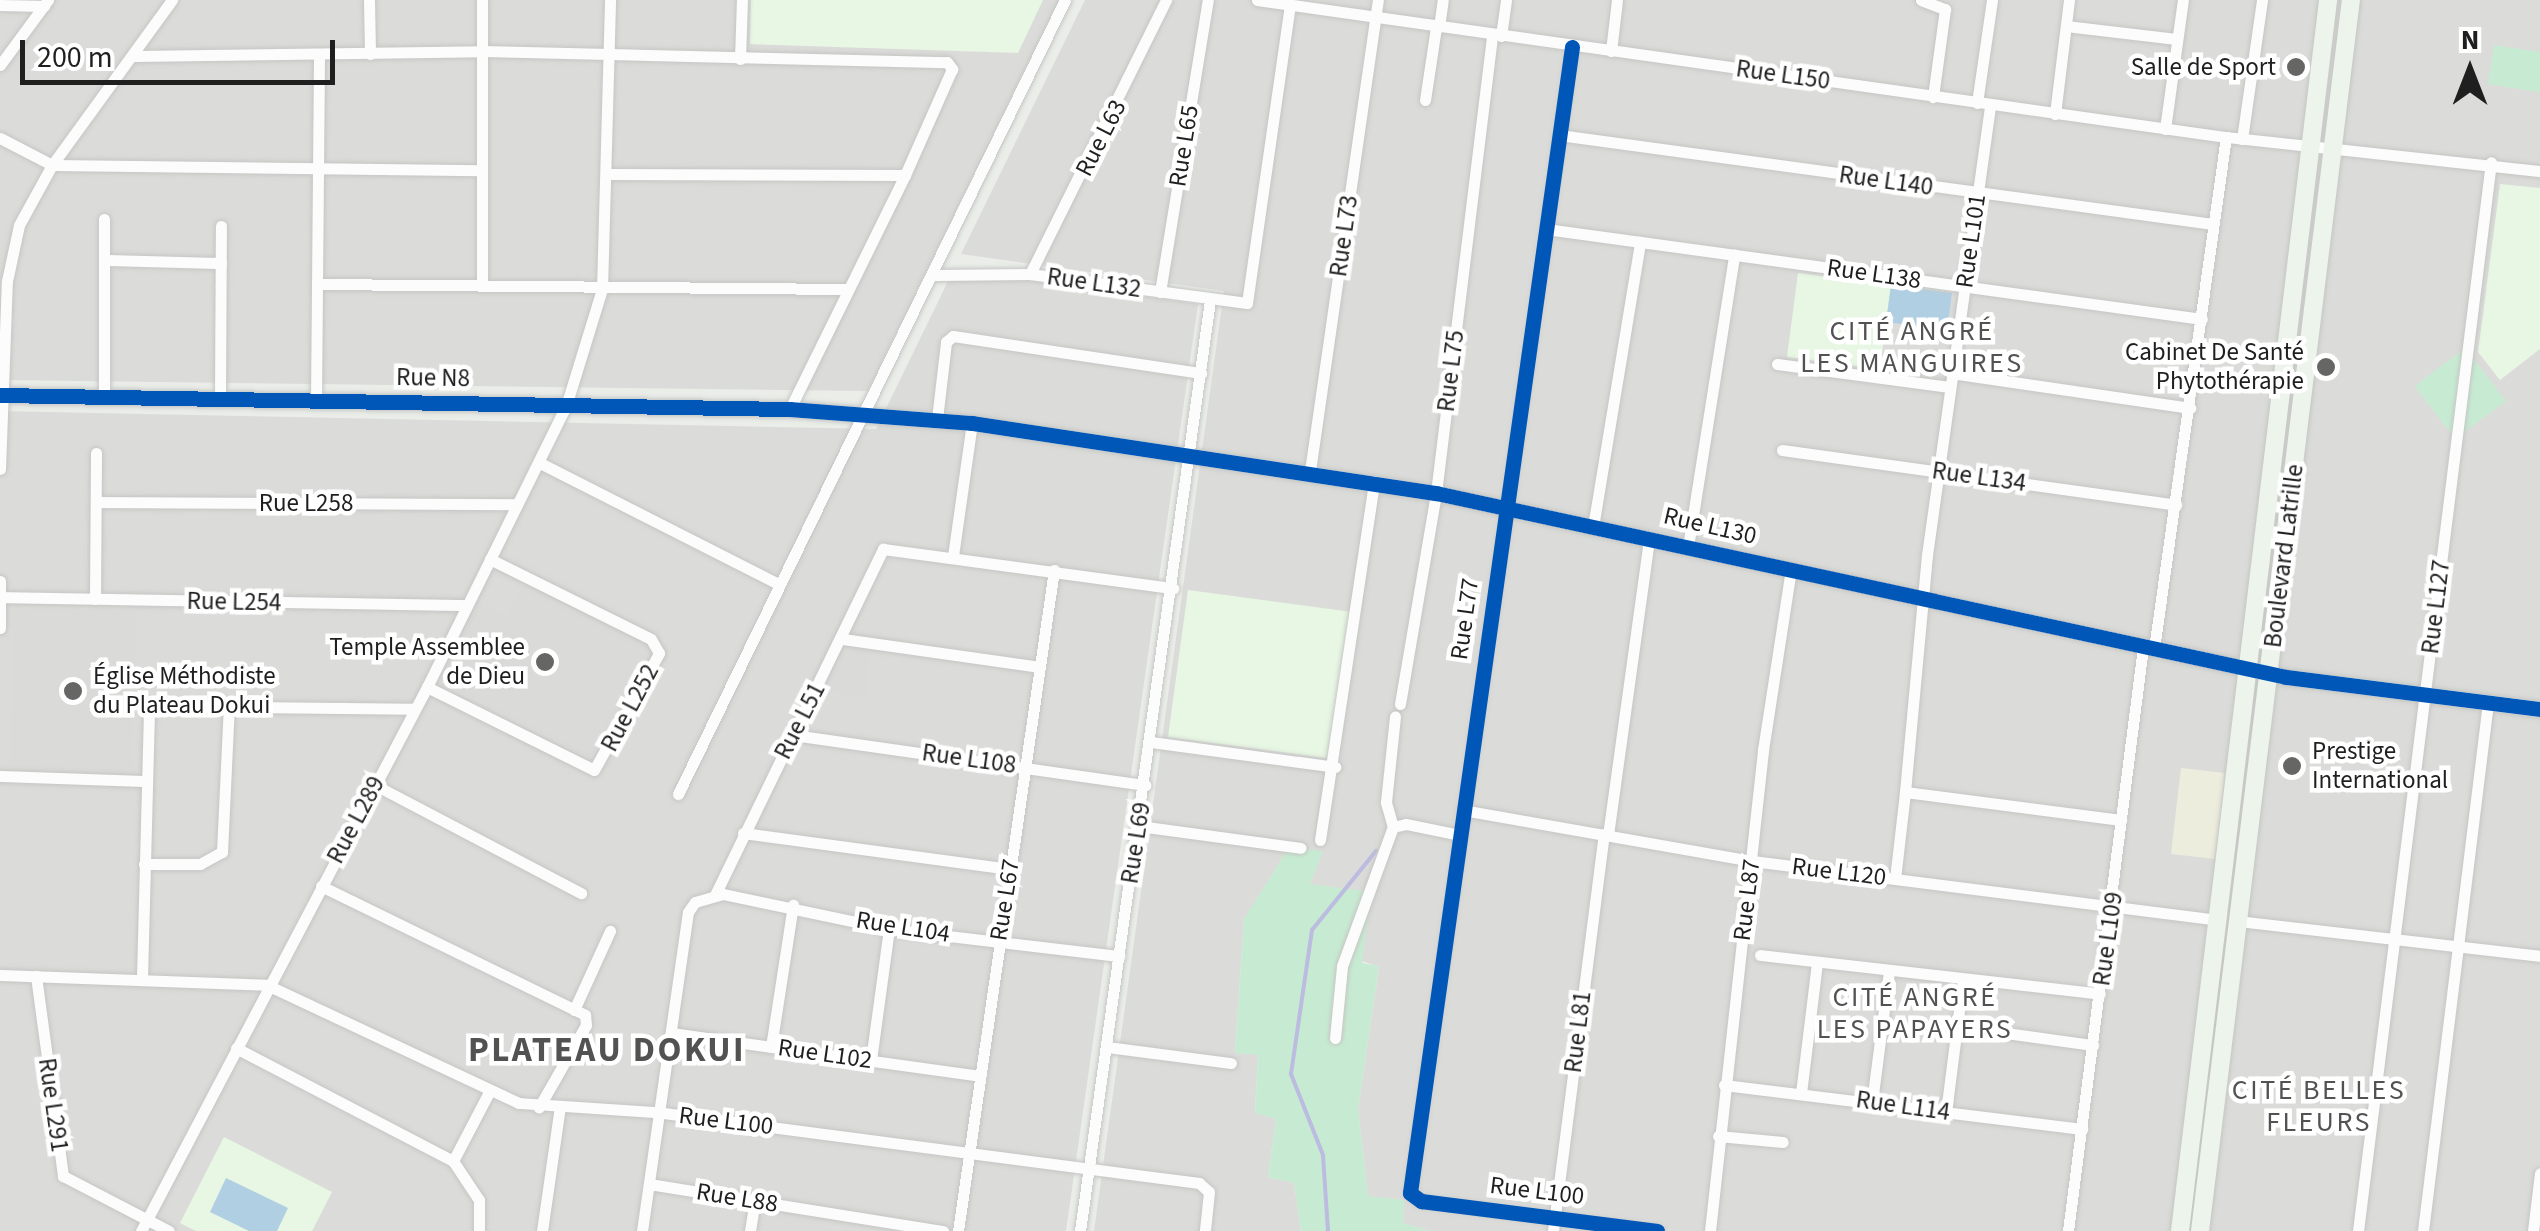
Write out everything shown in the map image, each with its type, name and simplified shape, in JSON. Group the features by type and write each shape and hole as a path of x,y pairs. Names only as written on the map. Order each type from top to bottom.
{"main road":[{"name":"Boulevard Latrille","path":"2180,1231 2328,0"},
{"name":"Boulevard Latrille","path":"2200,1231 2351,0"}],"street":[{"path":"0,469 10,254 52,165 135,56 172,0"},
{"path":"370,0 370,54"},
{"path":"482,0 482,285"},
{"name":"Rue L289","path":"144,1225 266,985 427,687 566,406 602,289 610,0"},
{"path":"740,59 742,0"},
{"path":"678,794 777,583 935,275 1065,0"},
{"name":"Rue L63","path":"1030,274 1104,136 1166,0"},
{"name":"Rue L65","path":"1160,292 1208,0"},
{"name":"Rue L150","path":"1257,0 1376,20 2164,129 2491,162 2540,171"},
{"name":"Rue L73","path":"1310,472 1378,0"},
{"path":"1424,100 1443,0"},
{"name":"Rue L75","path":"1393,827 1386,802 1398,710 1436,492 1497,36 1506,0"},
{"path":"1611,50 1617,0"},
{"path":"1921,0 1945,9 1933,97"},
{"name":"Rue L101","path":"1895,879 1937,472 1978,193 1992,0"},
{"path":"2055,114 2070,0"},
{"path":"2164,129 2183,0"},
{"path":"2242,139 2262,0"},
{"path":"0,5 46,3"},
{"path":"0,65 46,3"},
{"name":"Rue L132","path":"935,275 1030,274 1210,300 1249,300 1290,6"},
{"path":"2066,26 2176,40"},
{"name":"Rue L77","path":"1412,1197 1572,47"},
{"path":"135,56 483,51 952,64 905,175 790,409"},
{"path":"316,402 319,56"},
{"name":"Rue L140","path":"1559,136 2213,224"},
{"name":"Rue L109","path":"2068,1231 2090,1044 2114,905 2121,820 2176,505 2226,137"},
{"path":"0,138 52,165 480,170"},
{"name":"Rue L127","path":"2358,1231 2491,162"},
{"path":"608,174 905,175"},
{"path":"104,219 104,397"},
{"path":"220,399 221,226"},
{"name":"Rue L138","path":"1546,230 2202,319"},
{"path":"1593,527 1640,242"},
{"path":"1688,547 1734,255"},
{"path":"104,260 221,263"},
{"path":"317,284 846,289"},
{"name":"Rue L69","path":"1080,1231 1174,588 1210,300"},
{"path":"937,419 946,342 953,336 1201,373"},
{"path":"1778,364 2190,408"},
{"name":"Rue N8","path":"1,395 865,413"},
{"name":"Rue L130","path":"865,413 972,423 1374,481 2270,673 2540,709"},
{"path":"972,423 953,556 1174,588"},
{"name":"Rue L134","path":"1782,450 2176,505"},
{"path":"95,598 96,453"},
{"path":"540,462 777,583"},
{"path":"1320,840 1335,766 1374,481"},
{"name":"Rue L258","path":"96,502 516,504"},
{"name":"Rue L81","path":"1553,1225 1649,538"},
{"name":"Rue L51","path":"715,895 885,548 953,556"},
{"name":"Rue L252","path":"427,687 594,770 659,653 651,639 490,559"},
{"name":"Rue L67","path":"958,1231 1054,570"},
{"name":"Rue L87","path":"1710,1231 1724,1085 1791,570"},
{"path":"0,581 0,628"},
{"name":"Rue L254","path":"0,597 467,605"},
{"path":"843,639 1040,667"},
{"path":"2424,1231 2488,702"},
{"path":"142,978 145,781 148,711 152,703 414,710"},
{"path":"144,864 200,864 222,852 229,705"},
{"name":"Rue L108","path":"793,735 1145,785"},
{"path":"1151,742 1335,766"},
{"path":"0,776 145,781"},
{"path":"375,785 581,893"},
{"path":"1905,792 2121,820"},
{"name":"Rue L120","path":"1463,810 1752,861 2218,920"},
{"path":"1335,1038 1342,966 1393,827 1406,824 1460,835"},
{"path":"1139,826 1301,848"},
{"path":"743,832 1010,870"},
{"path":"321,886 586,1017 586,1025 538,1106"},
{"path":"642,1231 656,1112 691,905 715,895"},
{"name":"Rue L104","path":"715,895 792,906 890,929 1120,956"},
{"path":"771,1047 792,906"},
{"path":"2238,920 2540,956"},
{"path":"871,1060 890,929"},
{"path":"574,1010 610,932"},
{"path":"1760,955 2100,994"},
{"path":"1801,1088 1817,962"},
{"path":"1872,1102 1889,972"},
{"path":"0,975 266,985"},
{"name":"Rue L291","path":"36,976 63,1176 144,1225 169,1231"},
{"path":"1947,1106 1963,980"},
{"name":"Rue L100","path":"266,985 488,1094 538,1106 656,1112 970,1151 1208,1188 1204,1231"},
{"name":"Rue L102","path":"671,1033 980,1076"},
{"path":"2006,1033 2090,1044"},
{"path":"1107,1047 1231,1063"},
{"path":"236,1048 454,1161 479,1200 479,1231"},
{"name":"Rue L114","path":"1724,1085 1801,1088 1872,1102 1947,1106 2082,1129"},
{"path":"454,1161 488,1094"},
{"path":"542,1231 560,1106"},
{"path":"1718,1136 1783,1142"},
{"path":"2533,1231 2540,1174"},
{"name":"Rue L88","path":"649,1184 944,1231"},
{"name":"Rue L100","path":"1412,1197 1553,1225 1657,1231"},
{"path":"750,1231 755,1201"},
{"path":"849,1231 852,1216"}],"shaded area":[{"path":"0,0 1059,0 868,391 0,380"},
{"path":"751,0 1043,0 1018,53 750,44"},
{"path":"1085,0 2540,0 2540,1231 1429,1231 1403,1223 1368,1197 1358,1109 1379,967 1244,919 1235,1053 1258,1054 1255,1112 1276,1119 1268,1177 1294,1183 1301,1231 1094,1231 1224,291 961,254"},
{"path":"2494,45 2540,52 2540,92 2488,84"},
{"path":"2500,184 2540,188 2540,349 2500,380 2478,352"},
{"path":"954,269 1198,304 1066,1231 0,1231 0,411 876,429"},
{"path":"1798,273 1891,285 1880,369 1787,357"},
{"path":"1891,285 1952,293 1947,330 1886,322"},
{"path":"2465,348 2506,401 2455,439 2415,386"},
{"name":"Temple Assemblee de Dieu","path":"526,580 650,644 591,758 440,680 480,603 507,617"},
{"path":"1188,590 1352,612 1333,759 1168,737"},
{"name":"Église Méthodiste du Plateau Dokui","path":"13,609 136,612 133,772 9,769"},
{"path":"847,648 871,651 865,697 825,692"},
{"path":"2181,768 2225,773 2215,859 2171,854"},
{"path":"1289,847 1323,851 1310,884 1371,892 1362,963 1379,966 1358,1109 1368,1196 1404,1200 1403,1223 1429,1231 1301,1231 1294,1183 1268,1177 1276,1119 1255,1113 1258,1055 1235,1053 1244,919"},
{"path":"224,1137 332,1192 312,1231 196,1231 180,1223"},
{"path":"226,1178 288,1208 277,1231 249,1231 210,1212"},
{"path":"60,1188 96,1205 93,1231 66,1231"}],"waterway":[{"path":"1328,1231 1323,1155 1291,1074 1312,930 1376,851"}],"cycle path":[{"path":"1572,47 1410,1193 1421,1201 1657,1231"},
{"path":"0,395 790,409 972,423 1436,493 2286,677 2540,709"}],"place":[{"name":"Salle de Sport","path":"2296,67"},
{"name":"Cabinet De Santé Phytothérapie","path":"2326,367"},
{"name":"Temple Assemblee de Dieu","path":"545,662"},
{"name":"Église Méthodiste du Plateau Dokui","path":"73,691"},
{"name":"Prestige International","path":"2292,766"}],"district":[{"name":"CITÉ ANGRÉ LES MANGUIRES","path":"1912,347"},
{"name":"CITÉ ANGRÉ LES PAPAYERS","path":"1915,1013"},
{"name":"PLATEAU DOKUI","path":"607,1050"},
{"name":"CITÉ BELLES FLEURS","path":"2319,1106"}]}
